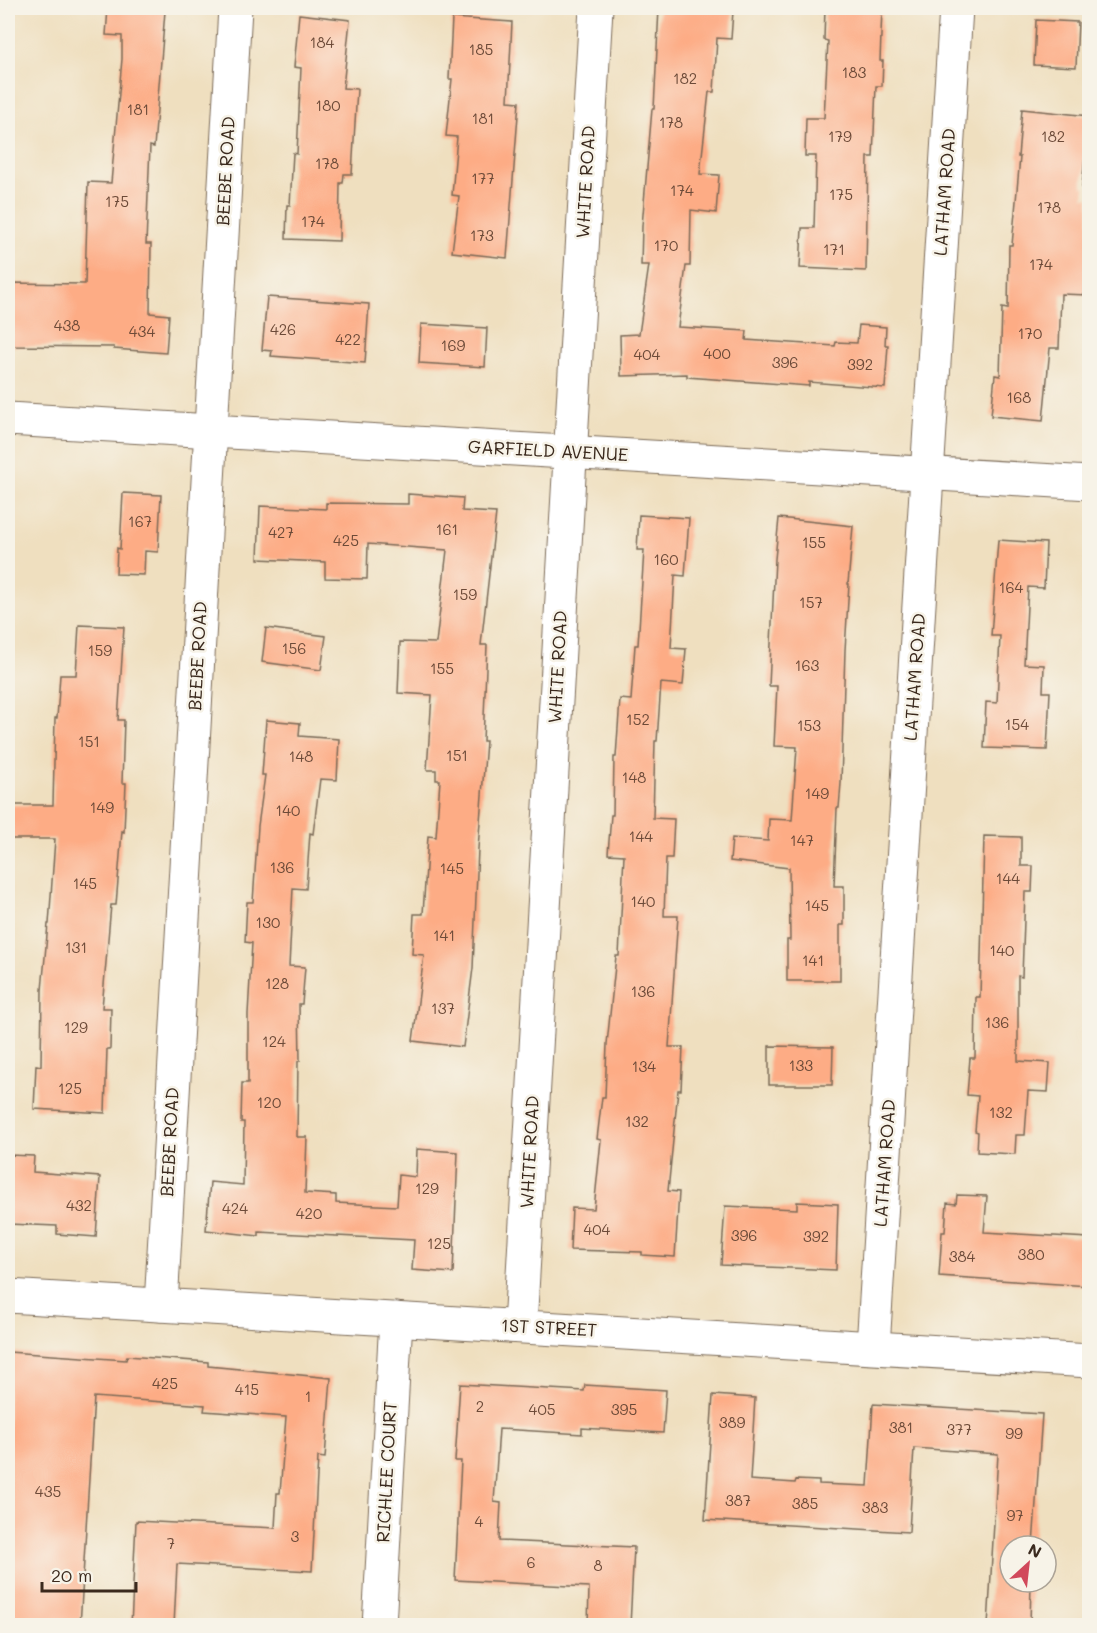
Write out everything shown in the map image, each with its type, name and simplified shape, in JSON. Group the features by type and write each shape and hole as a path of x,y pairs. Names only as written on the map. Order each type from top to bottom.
{"street":[{"name":"BEEBE ROAD","path":"161,1305 235,8"},
{"name":"WHITE ROAD","path":"520,1326 596,8"},
{"name":"LATHAM ROAD","path":"873,1347 956,8"},
{"name":"GARFIELD AVENUE","path":"8,419 1089,483"},
{"name":"1ST STREET","path":"8,1296 1089,1361"},
{"name":"RICHLEE COURT","path":"379,1626 396,1319"}],"building":[{"path":"108,8 163,8 165,11 154,147 150,146 146,244 151,244 150,313 169,315 166,353 114,349 114,347 8,346 8,283 85,284 88,182 111,183 122,59 122,36 106,35"},
{"path":"659,8 733,11 731,39 717,38 714,92 709,92 700,174 719,175 716,213 691,210 690,266 686,266 678,327 747,331 746,340 835,346 836,342 857,343 859,325 886,327 885,345 888,345 885,388 809,382 809,386 687,377 687,374 621,376 620,335 639,334 649,265 641,265 642,226 652,109 654,109"},
{"path":"825,8 882,8 880,61 883,61 882,86 876,86 873,157 868,157 866,271 800,268 802,228 814,228 816,156 805,156 806,118 824,118 828,41 824,40"},
{"path":"299,14 350,20 343,88 357,89 352,174 344,174 343,183 340,183 339,241 286,239 293,153 297,154 301,68 294,67"},
{"path":"452,18 512,22 508,101 519,102 507,258 452,252 459,196 452,195 457,137 446,136 452,79 449,79"},
{"path":"1036,20 1078,22 1076,67 1034,65"},
{"path":"1022,109 1089,116 1082,187 1085,187 1084,197 1089,197 1089,295 1061,294 1059,348 1050,348 1043,421 991,416 995,375 1000,376 1002,308 1008,309 1009,245 1012,245"},
{"path":"267,297 369,304 365,363 271,356 272,351 262,350"},
{"path":"421,324 487,328 485,367 419,363"},
{"path":"123,493 161,495 158,552 145,551 144,575 116,574 117,548 120,549"},
{"path":"408,494 463,498 462,511 496,513 481,645 487,645 483,741 486,741 478,849 473,968 463,1047 413,1041 424,955 412,954 414,914 423,914 428,836 436,837 440,780 436,780 436,770 427,770 432,695 398,693 400,642 436,643 447,550 368,544 367,579 325,578 325,562 258,559 260,506 326,509 326,503 408,504"},
{"path":"639,515 689,518 685,576 675,575 671,648 686,649 683,685 661,683 657,741 655,741 653,818 674,819 672,858 666,858 664,916 678,916 669,1047 683,1047 681,1090 678,1090 668,1191 679,1192 675,1257 642,1255 642,1252 570,1250 572,1208 594,1209 601,1140 597,1139 602,1097 605,1097 607,1044 616,956 619,956 624,855 608,854 611,815 613,815 614,757 616,757 620,699 631,700 635,645 638,645 644,550 637,550"},
{"path":"779,518 853,526 848,584 841,783 839,808 837,808 834,886 844,886 844,925 840,925 840,981 787,981 787,940 790,940 789,868 730,861 732,838 768,841 769,819 792,820 797,747 774,746 777,686 769,686"},
{"path":"998,540 1046,543 1044,588 1028,587 1024,664 1044,665 1043,692 1050,692 1047,750 984,748 986,702 997,703 1000,636 991,636"},
{"path":"79,625 124,627 118,720 124,720 122,783 126,783 124,832 122,831 116,905 111,905 102,1008 111,1008 105,1113 34,1109 36,1065 41,1066 42,990 55,839 10,839 9,805 53,805 55,718 57,718 60,675 76,675"},
{"path":"266,628 326,636 321,670 262,662"},
{"path":"266,720 300,723 299,736 339,739 337,780 320,779 313,834 310,833 306,889 293,888 289,966 305,967 302,1004 299,1004 300,1061 298,1061 297,1137 307,1137 305,1193 336,1195 336,1203 397,1206 399,1175 416,1177 417,1149 458,1152 453,1273 412,1270 414,1240 259,1232 259,1236 206,1230 210,1182 243,1185 242,1083 248,1083 248,1014 252,943 245,942 247,902 253,902 258,826 265,775 262,775"},
{"path":"984,836 1021,837 1021,866 1033,866 1032,892 1025,892 1022,977 1018,976 1018,1061 1050,1063 1048,1092 1028,1091 1025,1135 1016,1135 1015,1154 977,1152 978,1132 975,1131 978,1096 967,1095 970,1058 975,1058 976,997 980,997"},
{"path":"769,1046 833,1047 832,1085 769,1085"},
{"path":"8,1155 34,1156 33,1172 100,1177 96,1237 57,1234 57,1226 8,1224"},
{"path":"957,1195 987,1196 984,1232 1089,1238 1089,1286 939,1276 942,1232 945,1232 947,1203 956,1204"},
{"path":"797,1202 838,1204 836,1270 721,1265 725,1206 797,1209"},
{"path":"8,1352 126,1360 127,1356 208,1362 208,1366 331,1378 325,1458 318,1457 312,1571 177,1564 174,1626 131,1626 136,1521 275,1528 286,1417 204,1411 205,1405 94,1397 80,1626 8,1626"},
{"path":"460,1384 584,1391 585,1385 666,1390 663,1433 582,1428 582,1434 499,1429 494,1502 501,1503 499,1541 634,1547 630,1626 588,1626 589,1587 455,1580 461,1461 455,1461"},
{"path":"713,1395 755,1398 750,1480 795,1483 796,1480 819,1481 819,1484 868,1486 873,1404 1042,1414 1034,1534 998,1534 998,1594 1031,1594 1030,1626 988,1626 998,1454 914,1448 909,1532 705,1520"}]}
